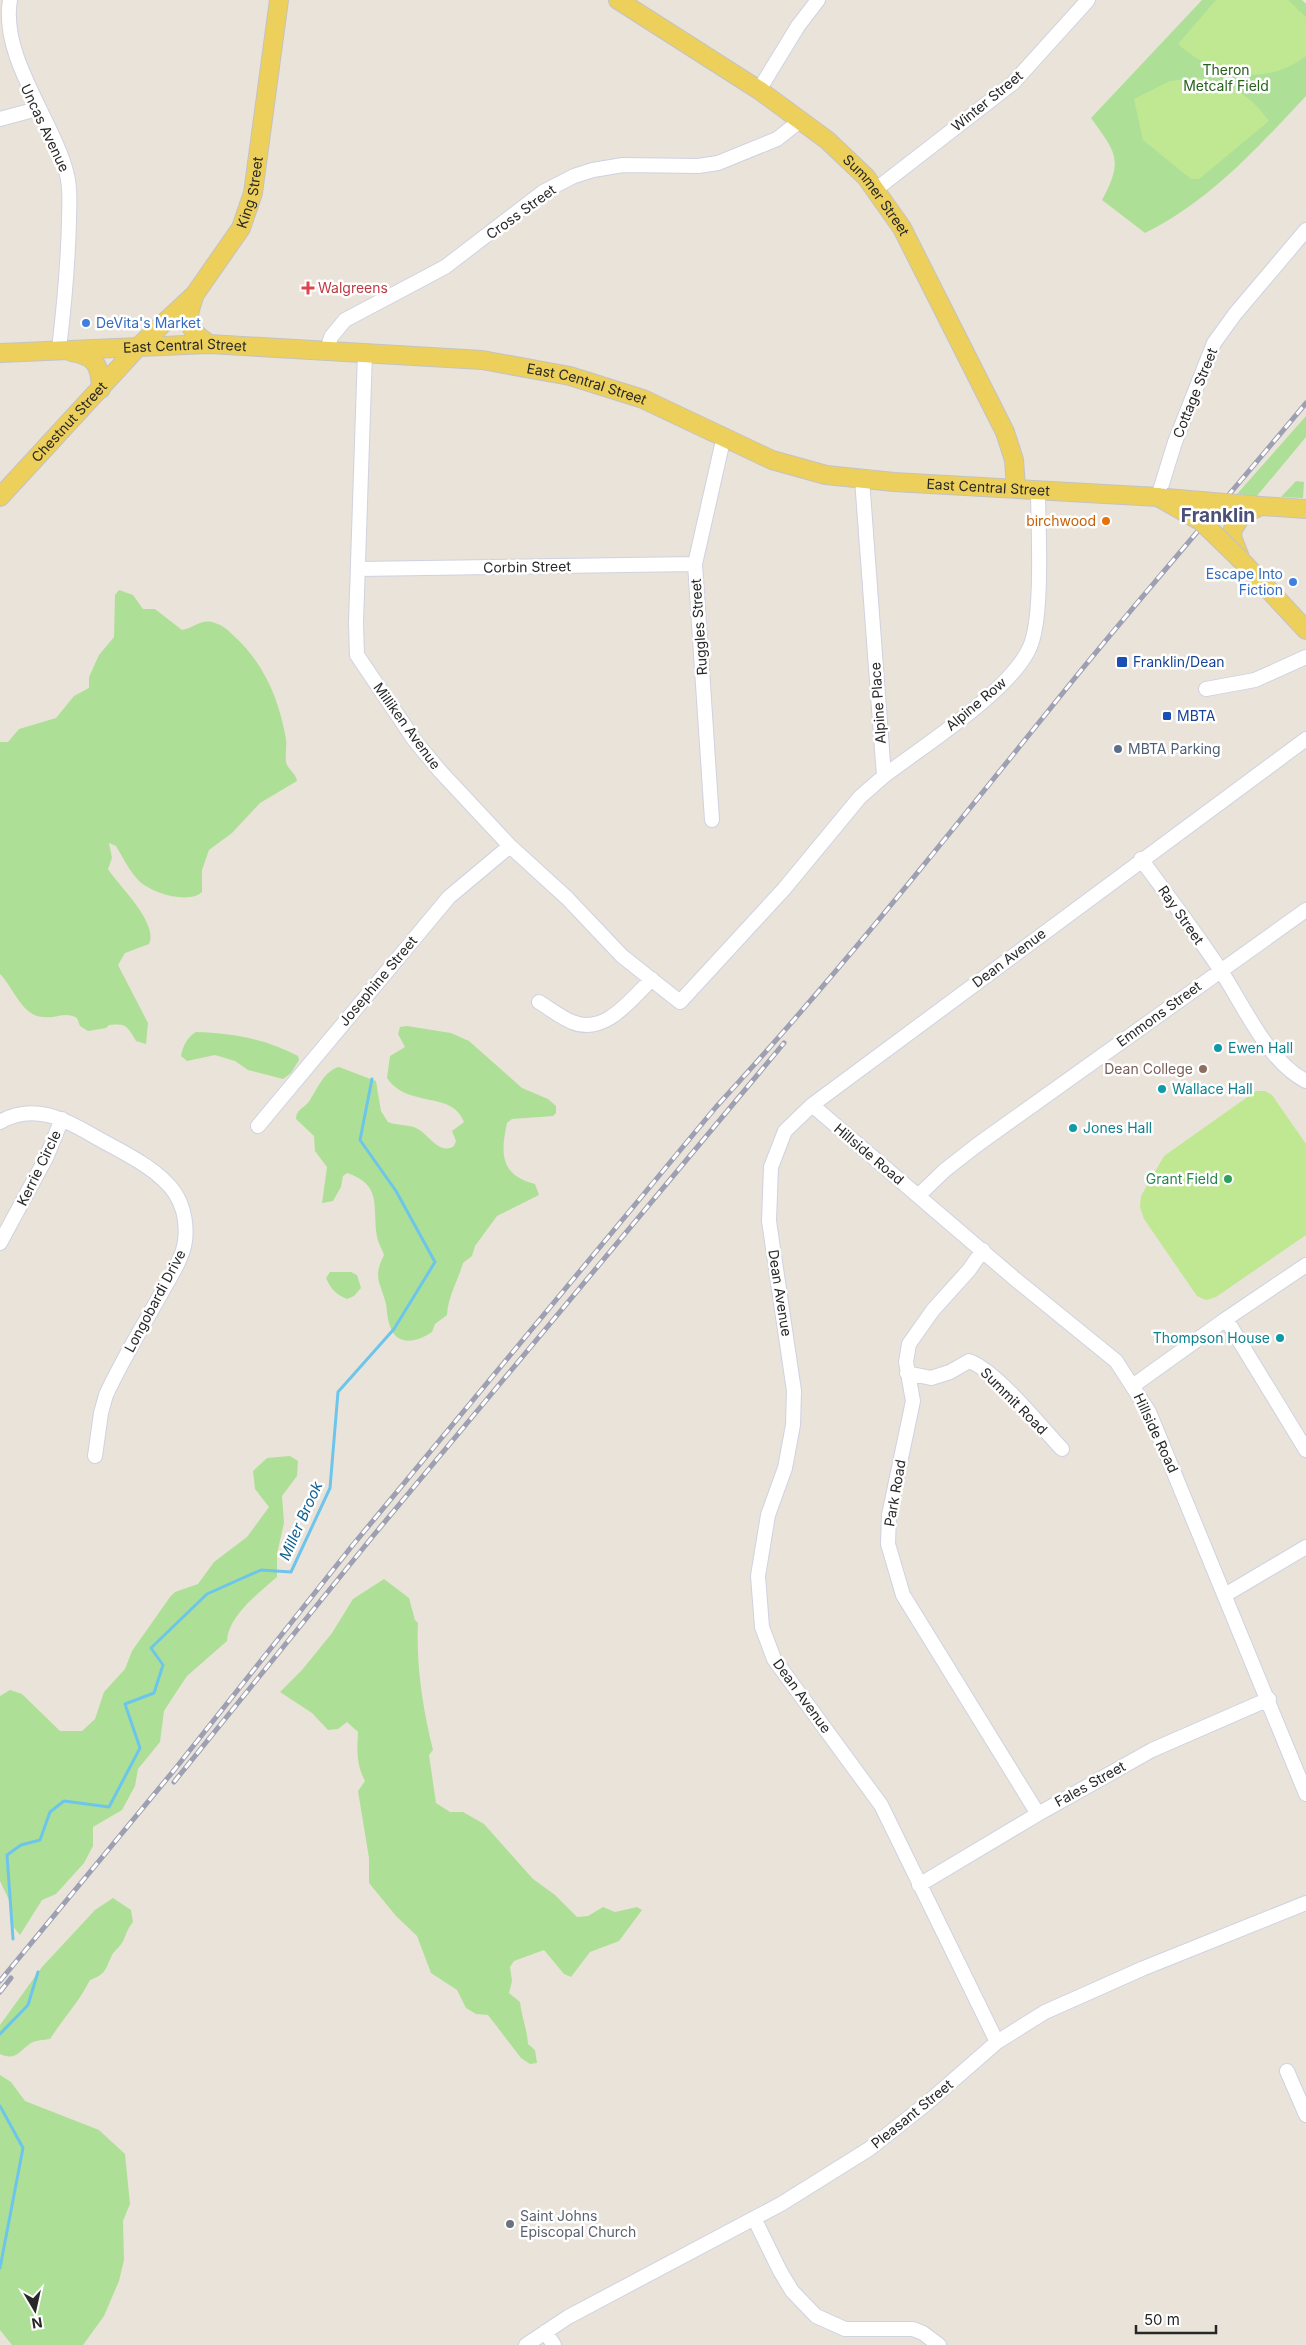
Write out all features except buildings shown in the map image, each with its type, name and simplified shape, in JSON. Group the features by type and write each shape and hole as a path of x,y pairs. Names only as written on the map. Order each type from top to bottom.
{"main road":[{"name":"King Street","path":"139,346 195,294 232,243 248,210 259,156 279,0"},
{"name":"Summer Street","path":"618,0 759,90 827,140 866,177 902,228 1005,432 1014,460 1016,487"},
{"path":"195,294 187,315 190,327 209,344"},
{"name":"East Central Street","path":"0,353 58,349 209,344 482,360 570,376 643,399 772,460 826,475 862,479 1158,497 1306,509"},
{"name":"Chestnut Street","path":"0,497 139,346"},
{"path":"58,349 86,354 95,362 99,369 101,389"},
{"path":"1158,497 1202,522 1241,560 1306,630"},
{"path":"1241,560 1233,544 1233,529 1242,516 1261,506"}],"street":[{"name":"Uncas Avenue","path":"10,0 5,13 6,42 56,146 68,176 68,248 58,349"},
{"path":"759,90 798,26 818,0"},
{"name":"Winter Street","path":"875,190 1013,83 1088,0"},
{"path":"0,119 37,109"},
{"name":"Cross Street","path":"327,350 331,337 346,320 445,267 543,192 574,176 593,170 623,165 698,166 718,162 777,139 800,121"},
{"name":"Cottage Street","path":"1158,497 1175,442 1214,343 1235,314 1306,230"},
{"name":"Milliken Avenue","path":"365,353 357,655 415,741 440,771 510,846 568,898 622,956 680,1002 784,889 860,796 884,776"},
{"name":"Ruggles Street","path":"712,820 695,564 724,436"},
{"name":"Alpine Place","path":"862,479 884,776"},
{"name":"Alpine Row","path":"884,776 977,706 1008,678 1029,649 1033,635 1038,593 1038,489"},
{"name":"Corbin Street","path":"358,569 695,564"},
{"path":"1206,689 1255,680 1306,657"},
{"name":"Dean Avenue","path":"997,2042 881,1805 774,1659 765,1636 760,1611 758,1576 768,1515 785,1468 793,1425 794,1391 769,1221 771,1167 785,1130 812,1105 1141,859 1306,739"},
{"name":"Josephine Street","path":"258,1126 449,897 510,846"},
{"name":"Ray Street","path":"1141,859 1220,970 1274,1054 1290,1072 1306,1081"},
{"name":"Emmons Street","path":"919,1195 945,1170 977,1145 1306,910"},
{"path":"538,1002 573,1022 594,1025 614,1017 652,979"},
{"name":"Hillside Road","path":"812,1105 1116,1361 1134,1385 1148,1412 1269,1699 1306,1794"},
{"name":"Longobardi Drive","path":"0,1122 13,1116 35,1112 62,1119 136,1160 159,1177 175,1193 182,1210 185,1224 185,1242 173,1272 106,1396 101,1413 95,1456"},
{"name":"Kerrie Circle","path":"0,1243 46,1158 62,1119"},
{"name":"Park Road","path":"983,1250 915,1334 910,1344 906,1362 913,1401 889,1515 888,1544 903,1595 1038,1814"},
{"path":"1134,1385 1306,1265"},
{"path":"1226,1319 1306,1450"},
{"name":"Summit Road","path":"908,1373 931,1378 950,1372 969,1361 979,1365 1062,1449"},
{"path":"1225,1595 1306,1547"},
{"name":"Fales Street","path":"919,1885 1038,1814 1152,1750 1269,1699"},
{"name":"Pleasant Street","path":"526,2345 568,2317 754,2218 869,2149 926,2104 997,2042 1045,2012 1144,1968 1306,1903"},
{"path":"1287,2071 1306,2115"},
{"path":"754,2218 788,2284 804,2305 816,2316 845,2329 913,2329 923,2333 939,2345"},
{"path":"545,2332 554,2345"}],"green space":[{"name":"Theron Metcalf Field","path":"1202,0 1302,0 1306,4 1306,96 1232,172 1191,205 1145,233 1102,200 1113,175 1114,157 1106,140 1091,118"},
{"path":"1216,0 1288,0 1306,17 1306,56 1290,66 1274,72 1257,75 1223,70 1207,64 1192,55 1178,44"},
{"path":"1195,78 1218,82 1237,90 1254,103 1269,121 1199,179 1191,179 1143,140 1134,99 1170,81"},
{"path":"1306,416 1306,437 1256,497 1237,494"},
{"path":"1296,481 1304,482 1303,498 1281,497"},
{"path":"119,590 133,595 143,609 155,609 182,630 202,622 215,623 227,630 244,646 262,670 274,696 286,739 286,762 297,781 260,803 232,833 209,850 202,870 202,892 196,896 171,896 146,886 133,874 116,846 109,843 112,858 108,869 143,915 151,935 149,944 125,953 118,965 148,1023 146,1044 136,1041 123,1025 109,1025 106,1028 88,1031 80,1026 77,1018 73,1016 43,1017 29,1012 0,974 0,742 8,742 19,729 56,718 74,696 89,688 89,677 99,655 114,637 115,595"},
{"path":"407,1026 451,1033 469,1041 522,1088 548,1099 556,1106 556,1113 553,1116 512,1119 507,1123 504,1154 509,1169 515,1175 535,1184 539,1195 497,1216 475,1246 472,1256 463,1263 451,1295 447,1315 435,1324 432,1332 426,1336 407,1341 396,1336 388,1321 386,1304 378,1275 380,1263 384,1255 378,1242 374,1198 371,1191 358,1178 347,1173 343,1176 341,1187 333,1201 322,1203 327,1167 315,1151 314,1136 296,1119 300,1110 308,1103 326,1076 339,1067 376,1081 381,1111 388,1122 416,1128 443,1148 454,1146 456,1141 452,1131 464,1122 458,1112 440,1102 406,1093 387,1078 390,1056 405,1047 398,1034 400,1027"},
{"path":"196,1032 223,1034 261,1041 298,1056 299,1060 291,1073 283,1079 248,1070 235,1061 215,1055 187,1061 181,1056 183,1049 188,1039"},
{"name":"Grant Field","path":"1256,1091 1265,1091 1272,1095 1306,1144 1306,1235 1216,1297 1206,1300 1197,1296 1144,1219 1140,1207 1141,1196 1164,1156"},
{"path":"330,1272 351,1272 357,1275 361,1288 354,1296 347,1299 339,1295 334,1291 326,1278"},
{"path":"290,1456 298,1461 297,1476 282,1496 284,1523 277,1554 277,1577 246,1605 233,1622 227,1641 187,1676 164,1711 160,1742 138,1769 135,1786 122,1810 93,1827 93,1846 84,1863 56,1894 42,1900 20,1935 11,1924 10,1902 0,1881 0,1696 10,1690 22,1694 60,1731 82,1731 95,1719 104,1692 125,1669 132,1651 170,1597 175,1592 198,1584 214,1562 247,1537 269,1507 255,1489 253,1471 267,1458"},
{"path":"384,1579 409,1598 415,1620 418,1623 419,1671 423,1703 433,1750 429,1755 436,1803 450,1812 463,1812 484,1824 533,1879 555,1895 577,1917 588,1916 603,1907 615,1912 637,1907 642,1910 619,1941 590,1952 571,1977 564,1974 544,1950 514,1961 510,1967 512,1981 509,1993 520,2002 528,2044 535,2050 537,2063 530,2064 521,2058 488,2015 476,2014 466,2008 457,1990 431,1973 417,1936 396,1916 369,1883 369,1858 358,1791 365,1781 357,1751 358,1732 347,1722 338,1729 328,1730 312,1713 280,1692 302,1670 332,1633 353,1599"},
{"path":"113,1898 131,1910 133,1922 104,1971 99,1976 90,1980 50,2039 33,2042 13,2056 0,2054 0,2025 42,1967 95,1910"},
{"path":"0,2075 11,2082 25,2101 99,2130 125,2154 130,2204 123,2221 124,2260 119,2281 104,2316 83,2345 12,2345 0,2330"}],"waterway":[{"name":"Miller Brook","path":"13,1939 7,1855 21,1845 40,1840 50,1812 64,1801 109,1807 140,1748 125,1704 154,1693 163,1665 151,1648 207,1594 261,1570 291,1572 330,1488 338,1392 394,1329 435,1262 396,1191 360,1140 372,1079"},
{"name":"Miller Brook","path":"0,2034 28,2005 38,1972"},
{"name":"Miller Brook","path":"0,2106 23,2148 0,2268"}],"railway":[{"path":"0,1981 175,1769 352,1546 716,1107 857,946 1083,668 1306,403"},
{"path":"174,1782 373,1536 784,1043"},
{"path":"0,1992 11,1978"}],"place":[{"name":"Walgreens","path":"308,288"},
{"name":"DeVita's Market","path":"86,323"},
{"name":"birchwood","path":"1106,521"},
{"name":"Escape Into Fiction","path":"1293,582"},
{"name":"Franklin/Dean","path":"1122,662"},
{"name":"MBTA","path":"1167,716"},
{"name":"MBTA Parking","path":"1118,749"},
{"name":"Ewen Hall","path":"1218,1048"},
{"name":"Dean College","path":"1203,1069"},
{"name":"Wallace Hall","path":"1162,1089"},
{"name":"Jones Hall","path":"1073,1128"},
{"name":"Grant Field","path":"1228,1179"},
{"name":"Thompson House","path":"1280,1338"},
{"name":"Saint Johns Episcopal Church","path":"510,2224"}],"district":[{"name":"Franklin","path":"1218,515"}]}
